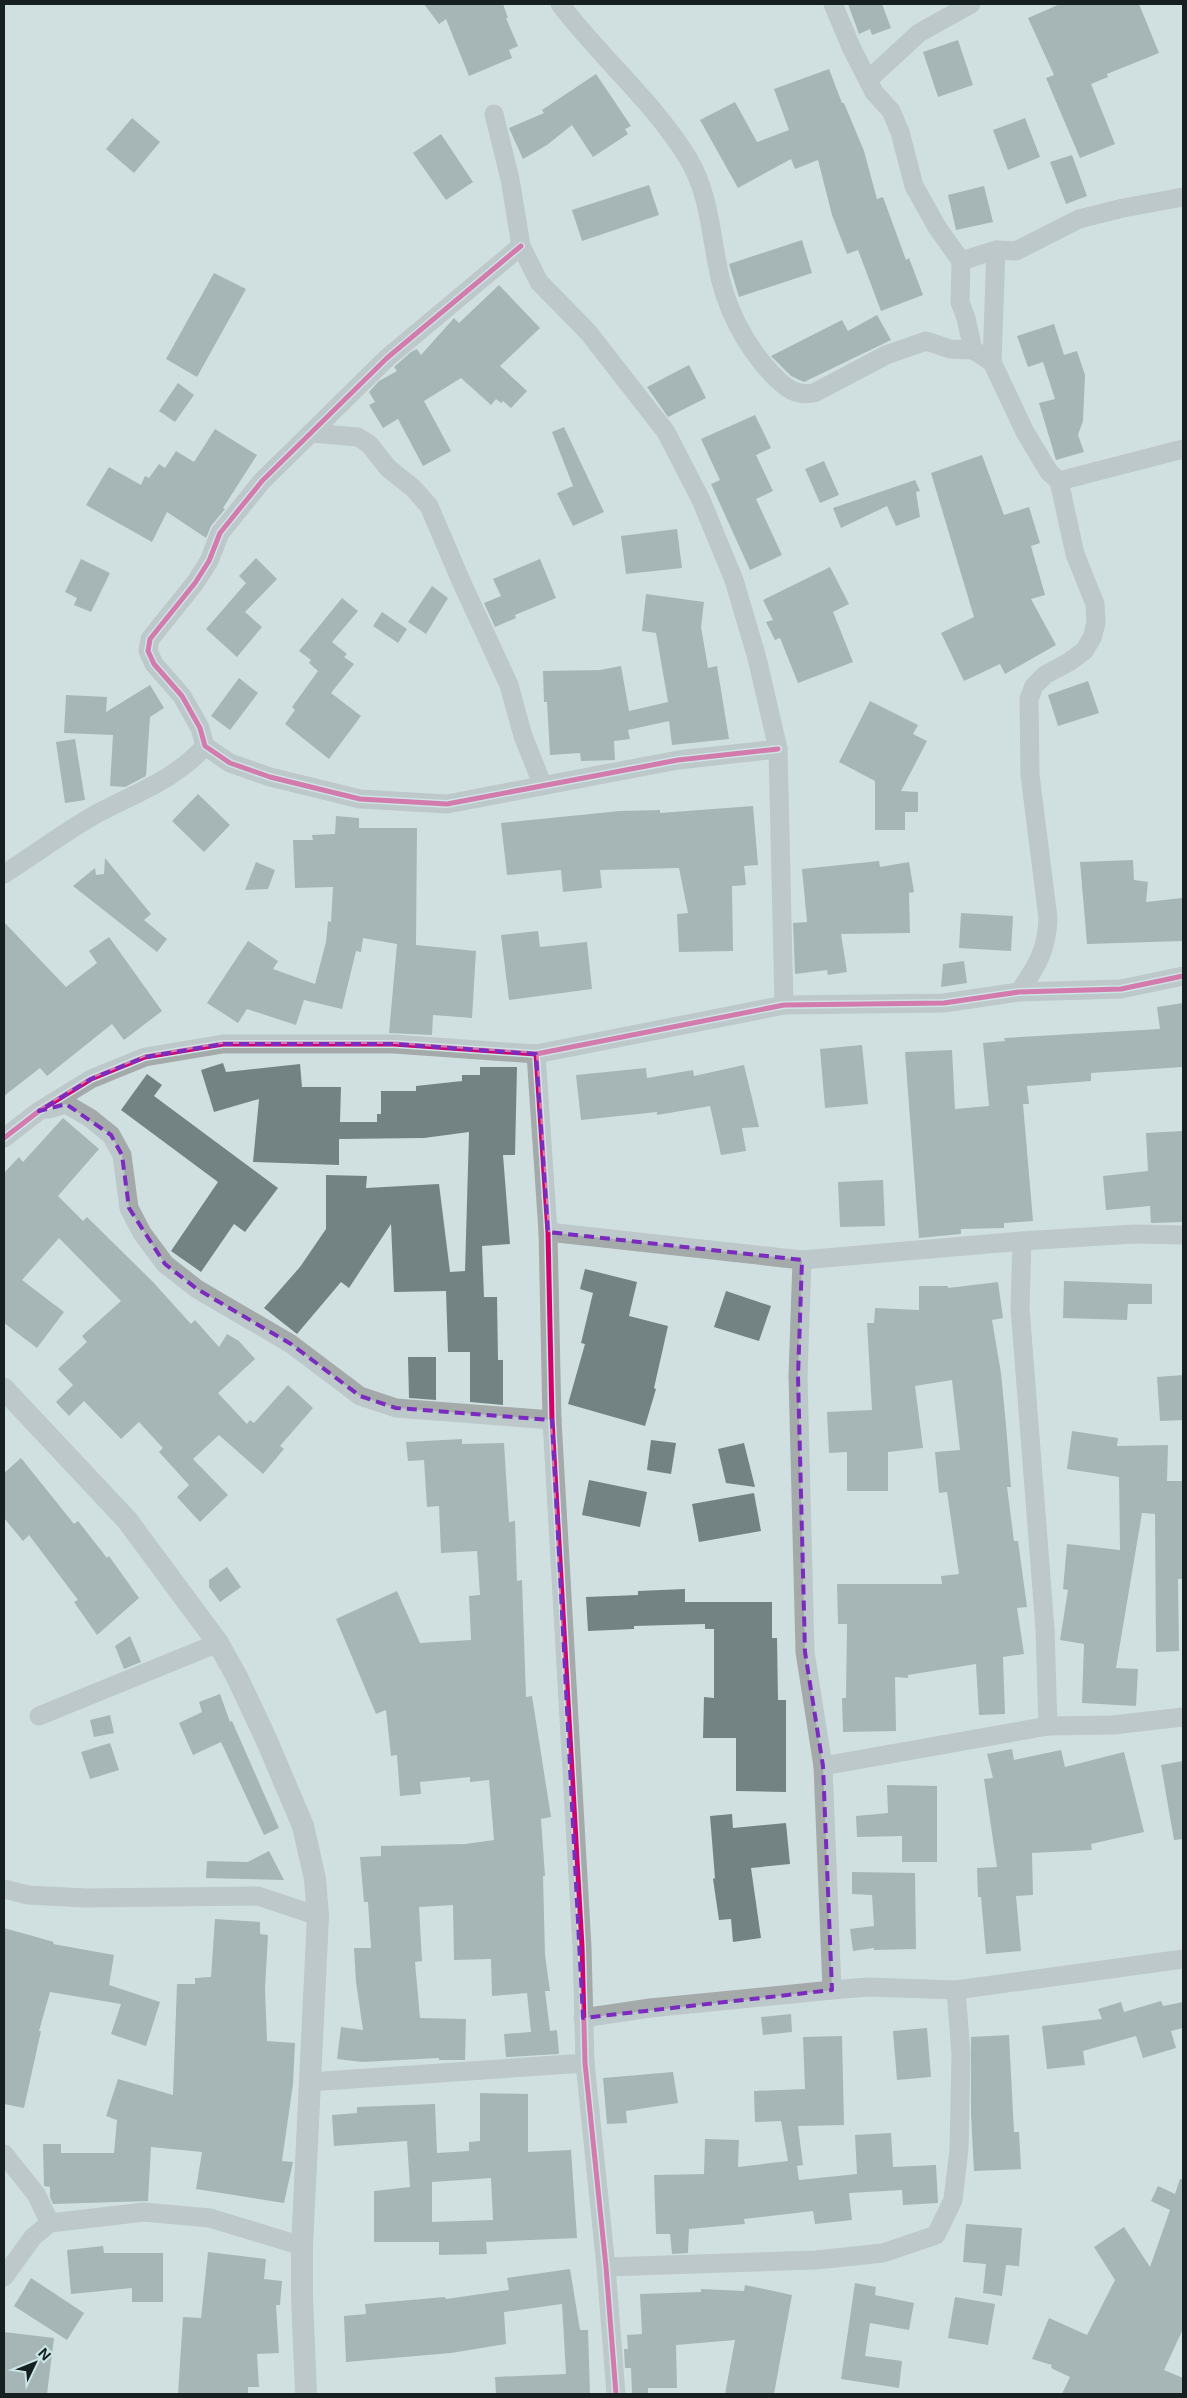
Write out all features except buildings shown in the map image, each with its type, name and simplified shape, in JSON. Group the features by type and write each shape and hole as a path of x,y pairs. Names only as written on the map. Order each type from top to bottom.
{"street":[{"path":"560,4 671,132 688,158 700,180 710,214 717,265 728,304 759,360 788,390 802,395 814,393 886,355 926,341 950,349 972,350 992,362"},
{"path":"833,4 852,49 874,92 892,111 900,132 914,186 937,227 961,261 960,302 966,318 972,350"},
{"path":"868,80 919,33 972,4"},
{"path":"494,114 510,179 521,246 539,282 588,332 666,432 701,500 734,580 757,658 778,749 784,1005"},
{"path":"961,261 996,250 1016,251 1079,219 1123,208 1183,197"},
{"path":"521,246 388,358 262,481 220,533 209,561 195,583 150,639 148,651 154,664 182,696 200,728 205,746 230,763 270,777 360,799 447,804 678,760 778,749"},
{"path":"996,250 992,362 1025,432 1049,472 1060,481 1075,554 1096,604 1096,624 1092,638 1084,651 1069,662 1044,675 1034,686 1029,699 1030,776 1048,918 1048,939 1038,963 1019,992"},
{"path":"312,433 358,437 369,444 388,468 413,488 429,506 509,685 523,736 543,786"},
{"path":"1060,481 1183,449"},
{"path":"4,874 97,814 170,776 205,746"},
{"path":"4,1138 39,1112 91,1079 145,1057 223,1044 394,1044 536,1054 784,1005 944,1003 1019,992 1121,989 1183,976"},
{"path":"536,1054 548,1232 552,1420 582,1947 585,2063 606,2267 616,2394"},
{"path":"39,1112 66,1104 90,1118 111,1135 122,1155 129,1208 142,1233 165,1264 197,1289 291,1344 360,1396 396,1408 552,1420"},
{"path":"548,1232 802,1260 1022,1241 1134,1234 1183,1235"},
{"path":"1022,1241 1020,1308 1045,1629 1048,1726"},
{"path":"802,1260 798,1376 805,1652 823,1766 832,1990"},
{"path":"4,1389 127,1520 218,1643 260,1725 303,1826 316,1879 318,1916 302,2246 306,2394"},
{"path":"39,1716 218,1643"},
{"path":"823,1766 1048,1726 1114,1725 1183,1717"},
{"path":"4,1889 28,1895 86,1898 258,1896 318,1916"},
{"path":"583,2018 650,2008 868,1987 956,1990 1183,1959"},
{"path":"606,2267 816,2260 883,2253 936,2234 953,2200 959,2149 961,2054 956,1990"},
{"path":"309,2082 585,2063"},
{"path":"4,2154 36,2194 50,2223"},
{"path":"4,2277 33,2237 50,2223 144,2212 210,2218 302,2246"}],"highlighted area":[{"path":"223,1044 394,1044 536,1054 548,1232 802,1260 798,1376 805,1652 823,1766 832,1990 583,2018 552,1420 396,1408 360,1396 291,1344 197,1289 165,1264 129,1208 122,1155 111,1135 66,1104 39,1111 91,1079 145,1057"}],"cycle path":[{"path":"521,246 387,358 262,481 220,533 209,561 195,583 150,639 148,651 154,664 182,696 200,728 205,746 230,763 270,777 360,799 447,804 678,760 778,749"},
{"path":"4,1138 39,1111 91,1079 145,1057 223,1044 394,1044 536,1054 784,1005 944,1003 1019,992 1121,989 1183,976"},
{"path":"536,1054 548,1232 552,1420 582,1947 585,2063 606,2267 616,2394"}]}
